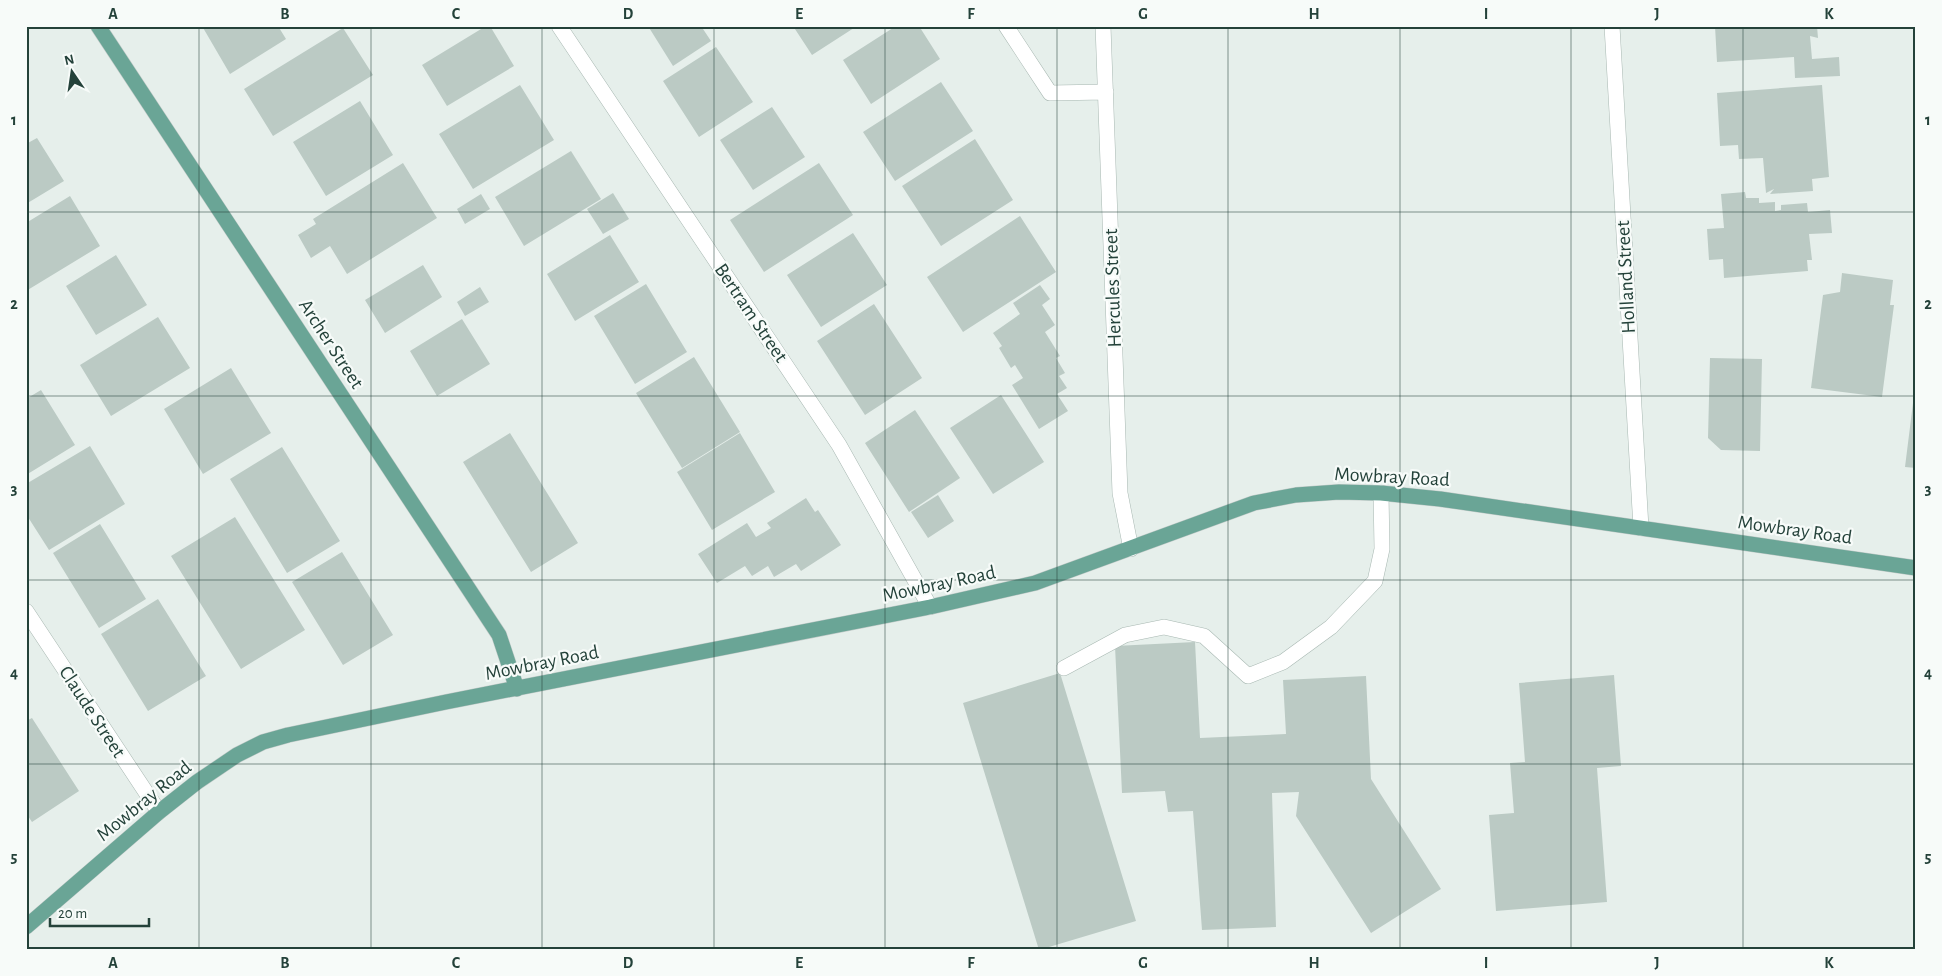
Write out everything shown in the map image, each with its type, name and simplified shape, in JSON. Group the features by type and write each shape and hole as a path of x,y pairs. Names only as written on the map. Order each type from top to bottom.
{"main road":[{"name":"Archer Street","path":"98,26 499,635 517,689"},
{"name":"Mowbray Road","path":"26,927 159,812 197,782 237,755 263,742 409,710 930,607 1035,583 1214,516 1254,503 1296,495 1381,492 1450,500 1916,568"}],"street":[{"name":"Bertram Street","path":"559,26 839,445 930,607"},
{"path":"1006,26 1050,93 1106,92"},
{"name":"Hercules Street","path":"1103,26 1120,492 1130,549"},
{"name":"Holland Street","path":"1612,26 1641,528"},
{"path":"1064,668 1125,635 1164,627 1204,636 1248,676 1283,662 1331,627 1375,581 1382,549 1381,492"},
{"name":"Claude Street","path":"26,611 159,812"}],"building":[{"path":"202,26 278,26 286,39 230,74"},
{"path":"486,26 490,26 514,66 447,106 422,65"},
{"path":"648,26 701,26 711,41 673,66"},
{"path":"793,26 857,26 812,55"},
{"path":"896,26 919,26 940,59 871,104 843,60"},
{"path":"1715,26 1817,26 1818,38 1810,36 1812,59 1839,57 1840,76 1795,78 1794,57 1717,62"},
{"path":"343,28 373,75 273,136 244,89"},
{"path":"716,47 753,102 699,137 663,81"},
{"path":"941,82 973,131 895,181 863,132"},
{"path":"520,85 554,140 473,189 439,134"},
{"path":"1822,85 1829,177 1812,179 1813,191 1770,194 1774,189 1766,193 1763,158 1739,159 1738,145 1720,146 1717,93"},
{"path":"360,101 393,155 326,196 293,142"},
{"path":"772,107 805,157 753,190 720,140"},
{"path":"37,138 64,181 26,204 26,144"},
{"path":"975,139 1013,200 941,246 902,186"},
{"path":"571,151 601,199 524,246 495,197"},
{"path":"403,163 437,218 347,274 330,246 311,258 298,235 316,224 313,219"},
{"path":"819,163 853,215 764,272 730,220"},
{"path":"1745,192 1746,198 1759,198 1759,203 1775,202 1775,211 1781,210 1781,205 1807,203 1808,212 1830,210 1832,233 1809,234 1812,260 1807,260 1808,271 1724,278 1723,259 1709,260 1707,229 1724,228 1721,194"},
{"path":"613,193 629,219 603,234 587,209"},
{"path":"481,194 490,209 465,224 457,209"},
{"path":"70,196 100,246 26,291 26,223"},
{"path":"1020,216 1056,272 963,332 927,277"},
{"path":"853,233 887,285 821,327 787,275"},
{"path":"610,235 639,282 575,321 547,274"},
{"path":"116,255 147,305 96,335 66,286"},
{"path":"423,265 442,297 385,333 365,300"},
{"path":"1842,273 1893,280 1890,305 1894,305 1882,397 1811,388 1823,295 1840,292"},
{"path":"646,284 687,352 635,384 594,316"},
{"path":"1040,285 1050,299 1042,305 1055,325 1045,332 1060,356 1056,358 1065,373 1059,376 1067,388 1057,394 1068,411 1039,429 1012,385 1023,378 1015,365 1011,368 999,348 1002,346 993,333 1020,314 1013,303"},
{"path":"480,287 489,302 465,316 457,302"},
{"path":"874,304 922,378 865,415 817,341"},
{"path":"158,317 190,368 111,416 80,365"},
{"path":"462,319 490,364 437,396 410,351"},
{"path":"694,357 740,432 682,468 636,393"},
{"path":"1710,358 1762,359 1760,451 1721,450 1708,438"},
{"path":"231,368 271,433 203,474 164,409"},
{"path":"41,390 75,445 26,475 26,399"},
{"path":"1001,395 1044,462 993,494 950,428"},
{"path":"1913,403 1916,404 1916,468 1905,467"},
{"path":"915,410 960,478 909,512 865,443"},
{"path":"510,433 578,543 531,572 463,462"},
{"path":"740,433 775,492 712,530 677,472"},
{"path":"90,446 125,504 49,550 26,514 26,484"},
{"path":"282,447 340,541 287,573 230,479"},
{"path":"938,495 954,521 928,538 911,512"},
{"path":"806,498 815,512 818,510 841,545 801,571 796,564 774,577 768,566 752,576 745,566 717,583 698,554 747,523 756,537 771,528 767,523"},
{"path":"235,517 305,630 241,669 171,556"},
{"path":"100,524 146,599 99,628 53,553"},
{"path":"342,552 393,635 343,665 292,582"},
{"path":"158,599 206,676 148,711 101,634"},
{"path":"1195,642 1200,738 1286,734 1283,680 1366,676 1371,779 1441,889 1371,933 1296,816 1299,792 1272,793 1276,927 1202,930 1193,811 1168,812 1165,791 1122,793 1115,646"},
{"path":"1060,673 1136,921 1039,950 963,703"},
{"path":"1614,675 1621,766 1597,768 1607,902 1496,911 1489,815 1514,813 1510,763 1525,762 1519,683"},
{"path":"32,718 79,791 32,822 26,813 26,721"}]}
